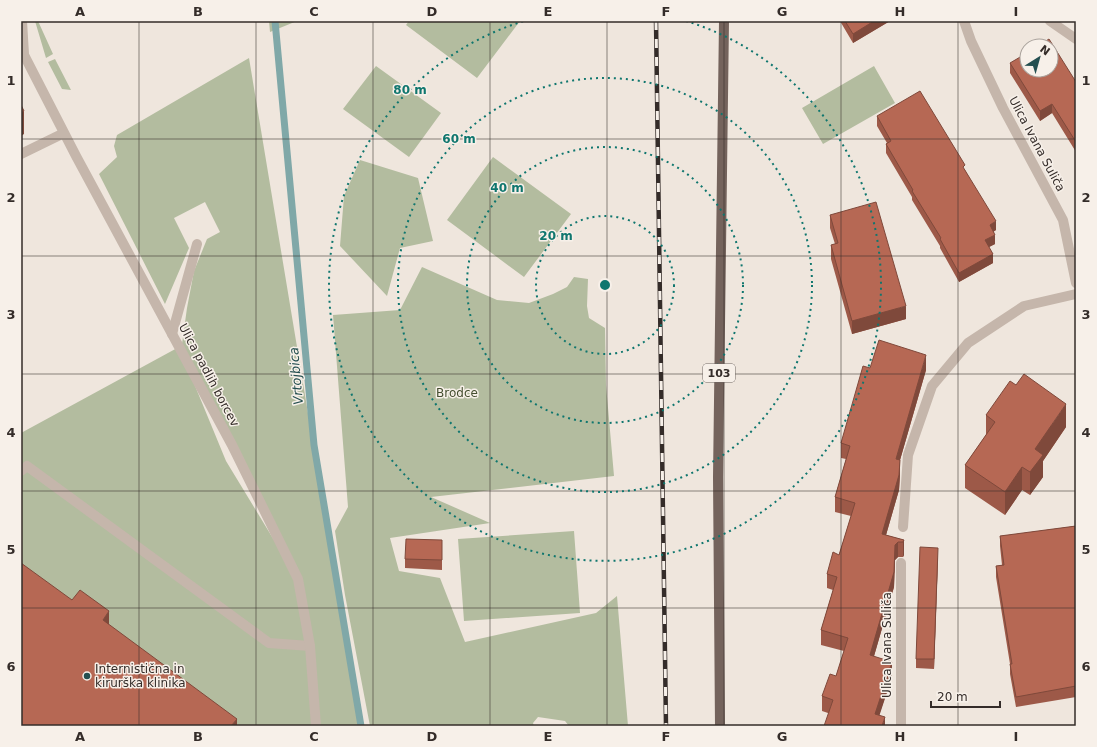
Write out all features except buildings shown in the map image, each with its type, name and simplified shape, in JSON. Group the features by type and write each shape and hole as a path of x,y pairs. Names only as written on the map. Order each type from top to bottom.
{"main road":[{"name":"103","path":"720,726 718,477 724,21"}],"street":[{"name":"Ulica padlih borcev","path":"22,21 22,52 232,445 298,579 310,646 316,726"},
{"name":"Ulica Ivana Suliča","path":"964,21 971,41 1003,108 1063,220 1076,283"},
{"path":"1054,22 1076,39"},
{"path":"21,154 64,133"},
{"path":"172,334 197,244"},
{"path":"903,527 908,455 932,386 968,343 1024,306 1076,294"},
{"path":"21,470 27,466 269,643 310,646"},
{"name":"Ulica Ivana Suliča","path":"901,563 901,726"}],"green space":[{"path":"35,21 38,21 53,54 46,58"},
{"path":"269,21 297,21 270,32"},
{"path":"409,21 520,21 477,78 406,25"},
{"path":"249,58 360,726 222,726 21,581 21,433 179,347 226,461 294,573 181,351 194,271 207,239 220,232 205,202 174,218 189,248 165,304 99,174 117,157 114,146 117,135"},
{"path":"55,59 71,90 62,89 48,62"},
{"path":"376,66 441,113 409,157 343,109"},
{"path":"874,66 895,103 823,144 802,108"},
{"path":"493,157 571,214 524,277 447,220"},
{"path":"360,160 418,178 433,241 400,248 387,296 340,246 344,196"},
{"name":"Brodce","path":"422,267 497,300 529,303 567,287 574,277 588,279 587,306 589,318 605,328 606,385 614,476 431,497 490,523 390,538 399,571 440,578 465,642 596,613 617,596 628,726 569,726 565,721 538,717 533,723 534,726 370,726 345,595 335,531 348,507 333,315 400,310"},
{"path":"574,531 580,613 464,621 458,539"}],"waterway":[{"name":"Vrtojbica","path":"275,21 314,445 361,726"}],"railway":[{"path":"656,21 666,726"}],"place":[{"name":"Internistična in kirurška klinika","path":"87,676"}]}
